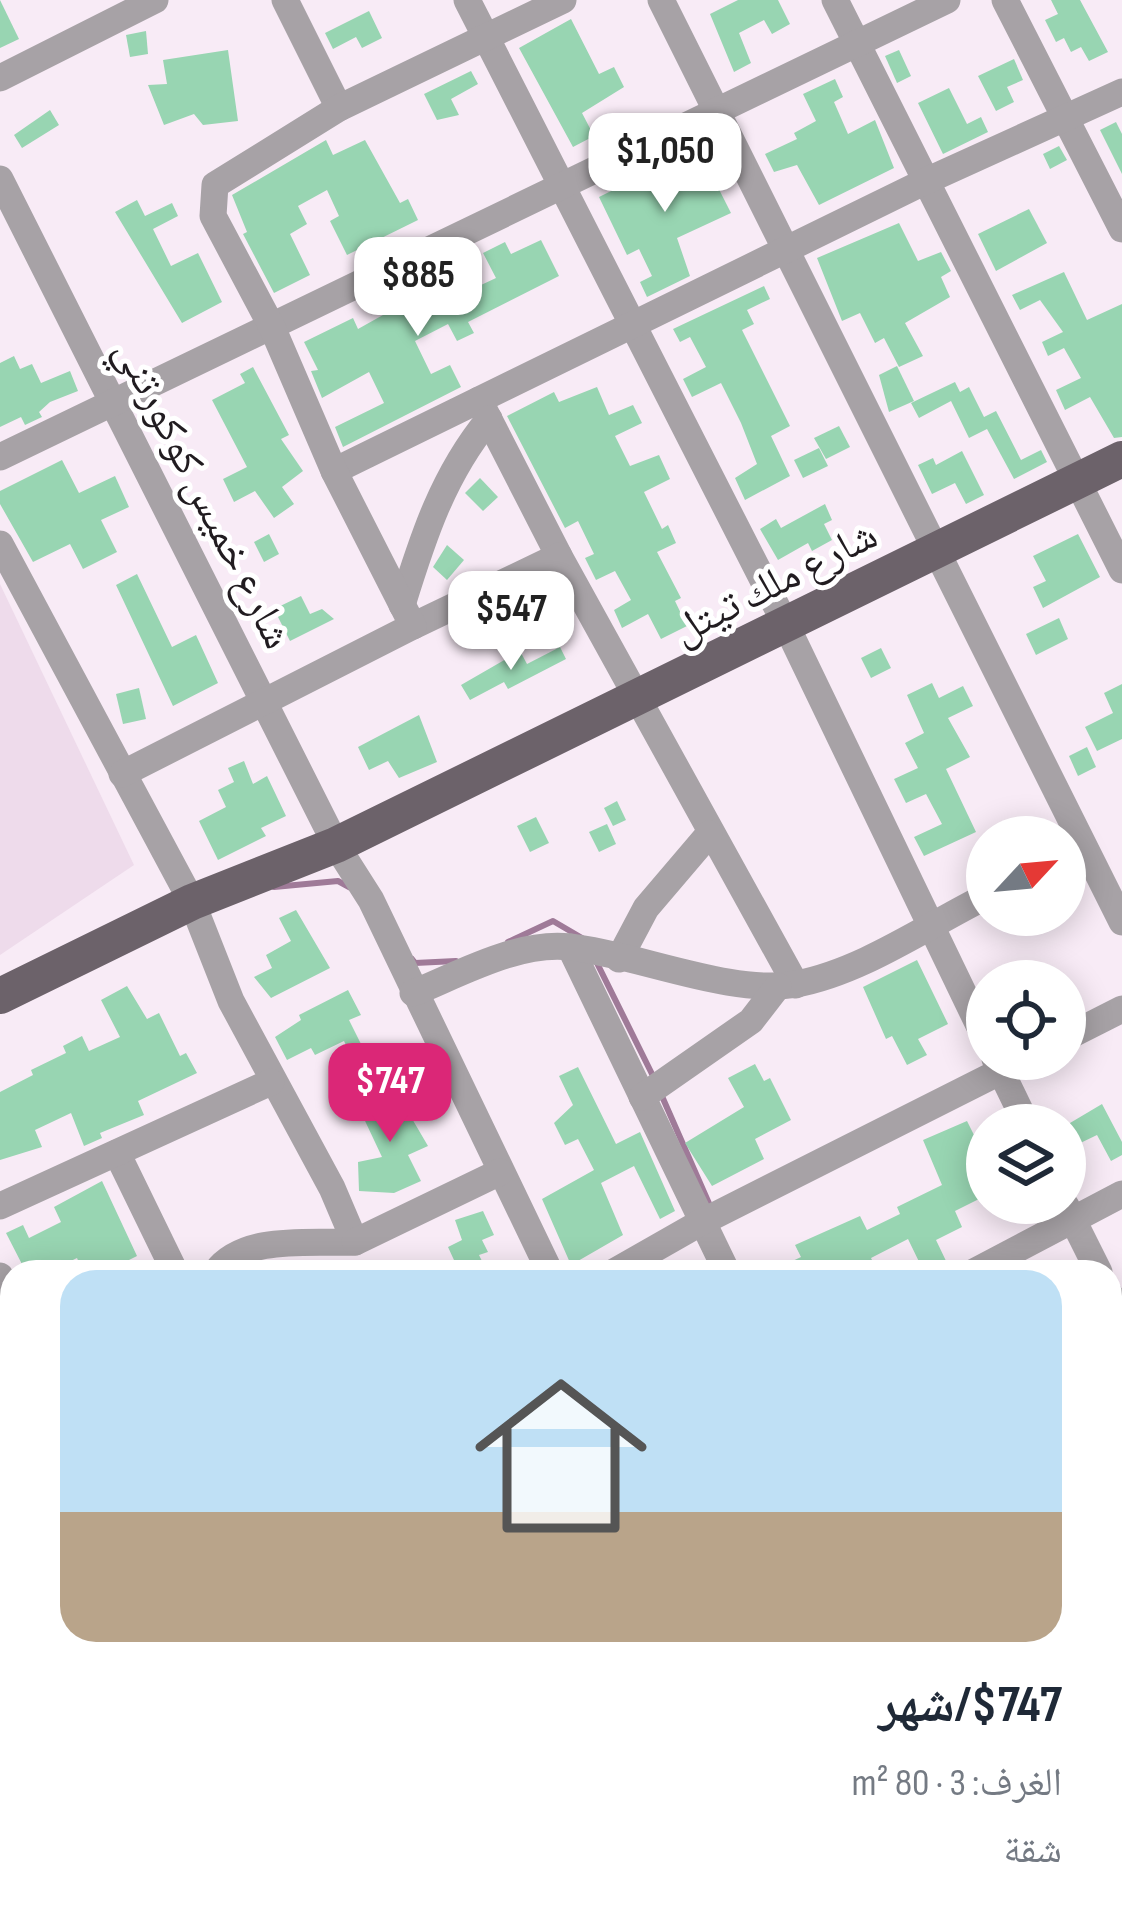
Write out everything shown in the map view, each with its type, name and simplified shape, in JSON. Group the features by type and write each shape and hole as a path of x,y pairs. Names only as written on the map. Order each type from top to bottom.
{"main road":[{"name":"شارع ملك تيتل","path":"0,996 192,902 336,845 1122,459"}],"street":[{"path":"0,78 155,0"},
{"path":"285,0 339,108"},
{"path":"467,0 787,627 966,997"},
{"path":"408,615 334,472 272,327 213,216 210,194 220,178 339,108 562,0"},
{"path":"662,0 936,550 1058,816"},
{"path":"835,0 1122,570"},
{"path":"0,457 947,0"},
{"path":"1005,0 1122,229"},
{"path":"334,472 484,410 634,325 1122,92"},
{"name":"شارع خميس كوكورتني","path":"0,178 336,845 371,900 544,1260"},
{"path":"484,410 640,698 787,985"},
{"path":"408,615 430,515 484,410"},
{"path":"0,544 192,902 231,1001 323,1171 355,1242"},
{"path":"122,774 263,700 408,615 559,556"},
{"path":"620,959 646,908 709,834"},
{"path":"1086,862 1116,891 1122,922"},
{"path":"413,993 500,959 570,947 787,985 842,969 966,906"},
{"path":"570,947 720,1260"},
{"path":"643,1097 751,1022 787,985"},
{"path":"1086,1027 1122,1009"},
{"path":"635,1260 974,1080"},
{"path":"0,1206 271,1082"},
{"path":"117,1153 169,1260"},
{"path":"224,1260 256,1247 355,1242 500,1172"},
{"path":"1086,1205 1122,1194"},
{"path":"992,1260 1048,1224"},
{"path":"1075,1224 1093,1260"}],"shaded area":[{"path":"0,584 134,865 0,955"}],"building":[{"path":"0,0 19,39 0,48"},
{"path":"738,0 778,0 790,24 772,34 764,20 739,33 751,63 734,72 710,14"},
{"path":"1051,0 1080,0 1108,52 1089,61 1081,47 1071,52 1064,38 1056,42 1045,20 1058,14"},
{"path":"369,11 382,38 362,48 356,37 333,49 325,33"},
{"path":"571,19 599,74 614,67 624,87 582,113 594,136 573,147 519,48"},
{"path":"146,31 148,54 130,57 126,35"},
{"path":"228,50 238,121 203,125 194,114 164,125 148,85 167,84 163,60"},
{"path":"899,50 911,76 897,83 885,56"},
{"path":"1014,59 1023,80 1007,87 1014,102 996,111 978,76"},
{"path":"471,71 478,84 451,99 459,115 437,120 424,94"},
{"path":"835,79 843,97 834,102 848,134 875,120 894,168 819,205 797,165 774,172 765,154 797,139 794,133 816,121 803,94"},
{"path":"949,88 967,124 981,117 988,132 943,154 918,103"},
{"path":"50,110 59,125 22,148 14,135"},
{"path":"1116,122 1122,134 1122,174 1100,130"},
{"path":"326,140 333,155 365,140 400,203 408,199 418,220 347,255 330,221 339,216 327,190 298,206 307,224 290,234 310,275 274,293 243,234 247,232 232,195"},
{"path":"1059,146 1067,160 1050,169 1043,154"},
{"path":"698,148 731,213 677,238 690,276 647,297 640,282 652,276 639,249 627,255 599,197"},
{"path":"137,200 145,216 172,203 178,216 153,229 171,266 198,253 222,302 182,323 115,212"},
{"path":"1029,209 1047,243 996,271 978,234"},
{"path":"899,223 918,261 941,252 951,271 941,277 950,297 905,323 923,356 899,367 884,338 875,343 860,313 842,321 817,258"},
{"path":"541,240 559,276 468,322 474,333 457,341 448,324 415,341 431,374 450,365 461,387 343,447 335,427 384,403 369,372 322,398 311,371 318,370 304,342 353,318 358,329 383,315 378,304 404,292 415,317 447,302 434,276 453,266 466,292 496,278 483,253 505,242 511,254"},
{"path":"1064,272 1087,320 1122,304 1122,437 1114,438 1090,397 1065,410 1056,390 1081,378 1064,348 1048,356 1042,342 1063,332 1040,300 1020,310 1012,295"},
{"path":"764,286 770,299 747,310 754,324 742,330 790,426 771,436 790,476 745,500 735,478 757,464 741,423 721,383 692,397 683,379 706,367 690,337 680,342 673,329"},
{"path":"14,356 20,369 32,364 41,383 70,371 78,391 50,402 39,412 42,417 25,425 21,417 0,427 0,363"},
{"path":"897,366 914,401 889,412 879,375"},
{"path":"253,367 289,435 281,439 303,471 282,487 294,504 274,518 255,491 234,502 223,479 247,467 212,400 245,383 240,374"},
{"path":"955,382 960,392 969,387 984,417 996,411 1021,460 1041,450 1047,462 1014,479 987,429 969,438 951,401 919,418 911,403"},
{"path":"597,387 609,415 633,405 642,423 615,436 630,466 659,455 670,479 644,492 662,529 668,525 676,543 657,552 681,598 675,601 687,626 661,639 648,614 622,628 614,610 631,600 615,571 596,580 585,558 594,554 578,521 565,528 507,416 554,392 559,402"},
{"path":"839,426 850,447 826,459 814,438"},
{"path":"819,448 828,466 803,478 794,460"},
{"path":"962,451 984,495 966,504 955,483 932,494 918,465 933,458 936,465"},
{"path":"62,460 79,493 115,476 129,507 101,520 117,552 83,569 70,544 33,562 0,504 0,491"},
{"path":"480,478 498,497 483,511 465,493"},
{"path":"825,504 832,520 824,524 832,540 812,551 808,543 778,560 760,529 776,519 781,528"},
{"path":"269,534 279,554 264,562 254,542"},
{"path":"1078,534 1100,577 1043,608 1033,587 1046,581 1033,556"},
{"path":"447,545 464,560 447,580 433,567"},
{"path":"137,574 172,647 196,635 218,683 173,706 116,585"},
{"path":"301,596 310,614 322,609 334,619 290,641 274,609"},
{"path":"1059,618 1068,639 1036,655 1026,634"},
{"path":"560,647 566,659 508,689 504,682 470,700 461,685 520,651 527,664"},
{"path":"881,648 891,668 871,678 861,658"},
{"path":"932,683 939,698 963,686 973,706 948,718 970,757 946,769 968,816 966,837 924,856 914,837 942,824 926,794 906,803 894,779 918,768 905,743 924,733 907,695"},
{"path":"1122,684 1122,739 1097,751 1085,727 1113,713 1104,693"},
{"path":"139,688 146,719 123,724 116,694"},
{"path":"419,715 437,762 399,778 388,761 369,770 358,747"},
{"path":"1087,747 1096,767 1078,776 1069,756"},
{"path":"244,761 253,784 267,776 286,816 261,828 266,836 218,860 199,821 226,807 218,790 234,782 228,768"},
{"path":"617,801 626,820 613,826 604,808"},
{"path":"536,817 549,843 530,852 517,826"},
{"path":"607,824 616,844 599,852 589,832"},
{"path":"296,910 330,968 271,998 254,977 272,968 266,955 291,941 279,918"},
{"path":"917,960 948,1024 918,1039 927,1055 907,1065 892,1036 886,1039 863,987"},
{"path":"127,986 147,1019 159,1013 180,1056 186,1053 197,1073 138,1101 144,1115 100,1133 102,1138 84,1146 71,1113 35,1130 42,1147 0,1160 0,1092 66,1053 63,1046 82,1036 89,1051 120,1037 101,1000"},
{"path":"348,990 361,1015 349,1020 367,1056 354,1062 344,1041 315,1055 311,1048 287,1060 275,1037 301,1020 299,1015"},
{"path":"755,1064 764,1081 770,1078 791,1120 755,1139 764,1159 712,1186 685,1143 744,1107 728,1078"},
{"path":"578,1067 616,1144 640,1132 675,1211 660,1219 634,1166 601,1183 623,1235 580,1260 569,1260 542,1199 594,1170 578,1139 565,1145 554,1123 573,1105 559,1076"},
{"path":"394,1088 428,1146 408,1155 421,1181 394,1193 359,1191 358,1162 382,1157 358,1106"},
{"path":"1102,1104 1122,1142 1122,1155 1111,1161 1097,1135 1086,1140 1086,1114"},
{"path":"966,1121 966,1206 955,1211 962,1227 936,1240 946,1260 918,1260 908,1239 872,1260 795,1260 801,1257 795,1245 860,1216 867,1230 900,1214 897,1207 942,1185 923,1140"},
{"path":"102,1181 137,1256 129,1260 20,1260 6,1233 23,1225 29,1238 61,1222 54,1207"},
{"path":"483,1211 494,1235 482,1240 488,1252 479,1255 482,1260 454,1260 448,1247 462,1240 455,1220"}],"waterway":[{"path":"274,887 338,881 349,887"},
{"path":"508,942 553,921 582,938"},
{"path":"412,959 415,963 456,961"},
{"path":"595,959 653,1076"},
{"path":"661,1094 711,1208"}]}
